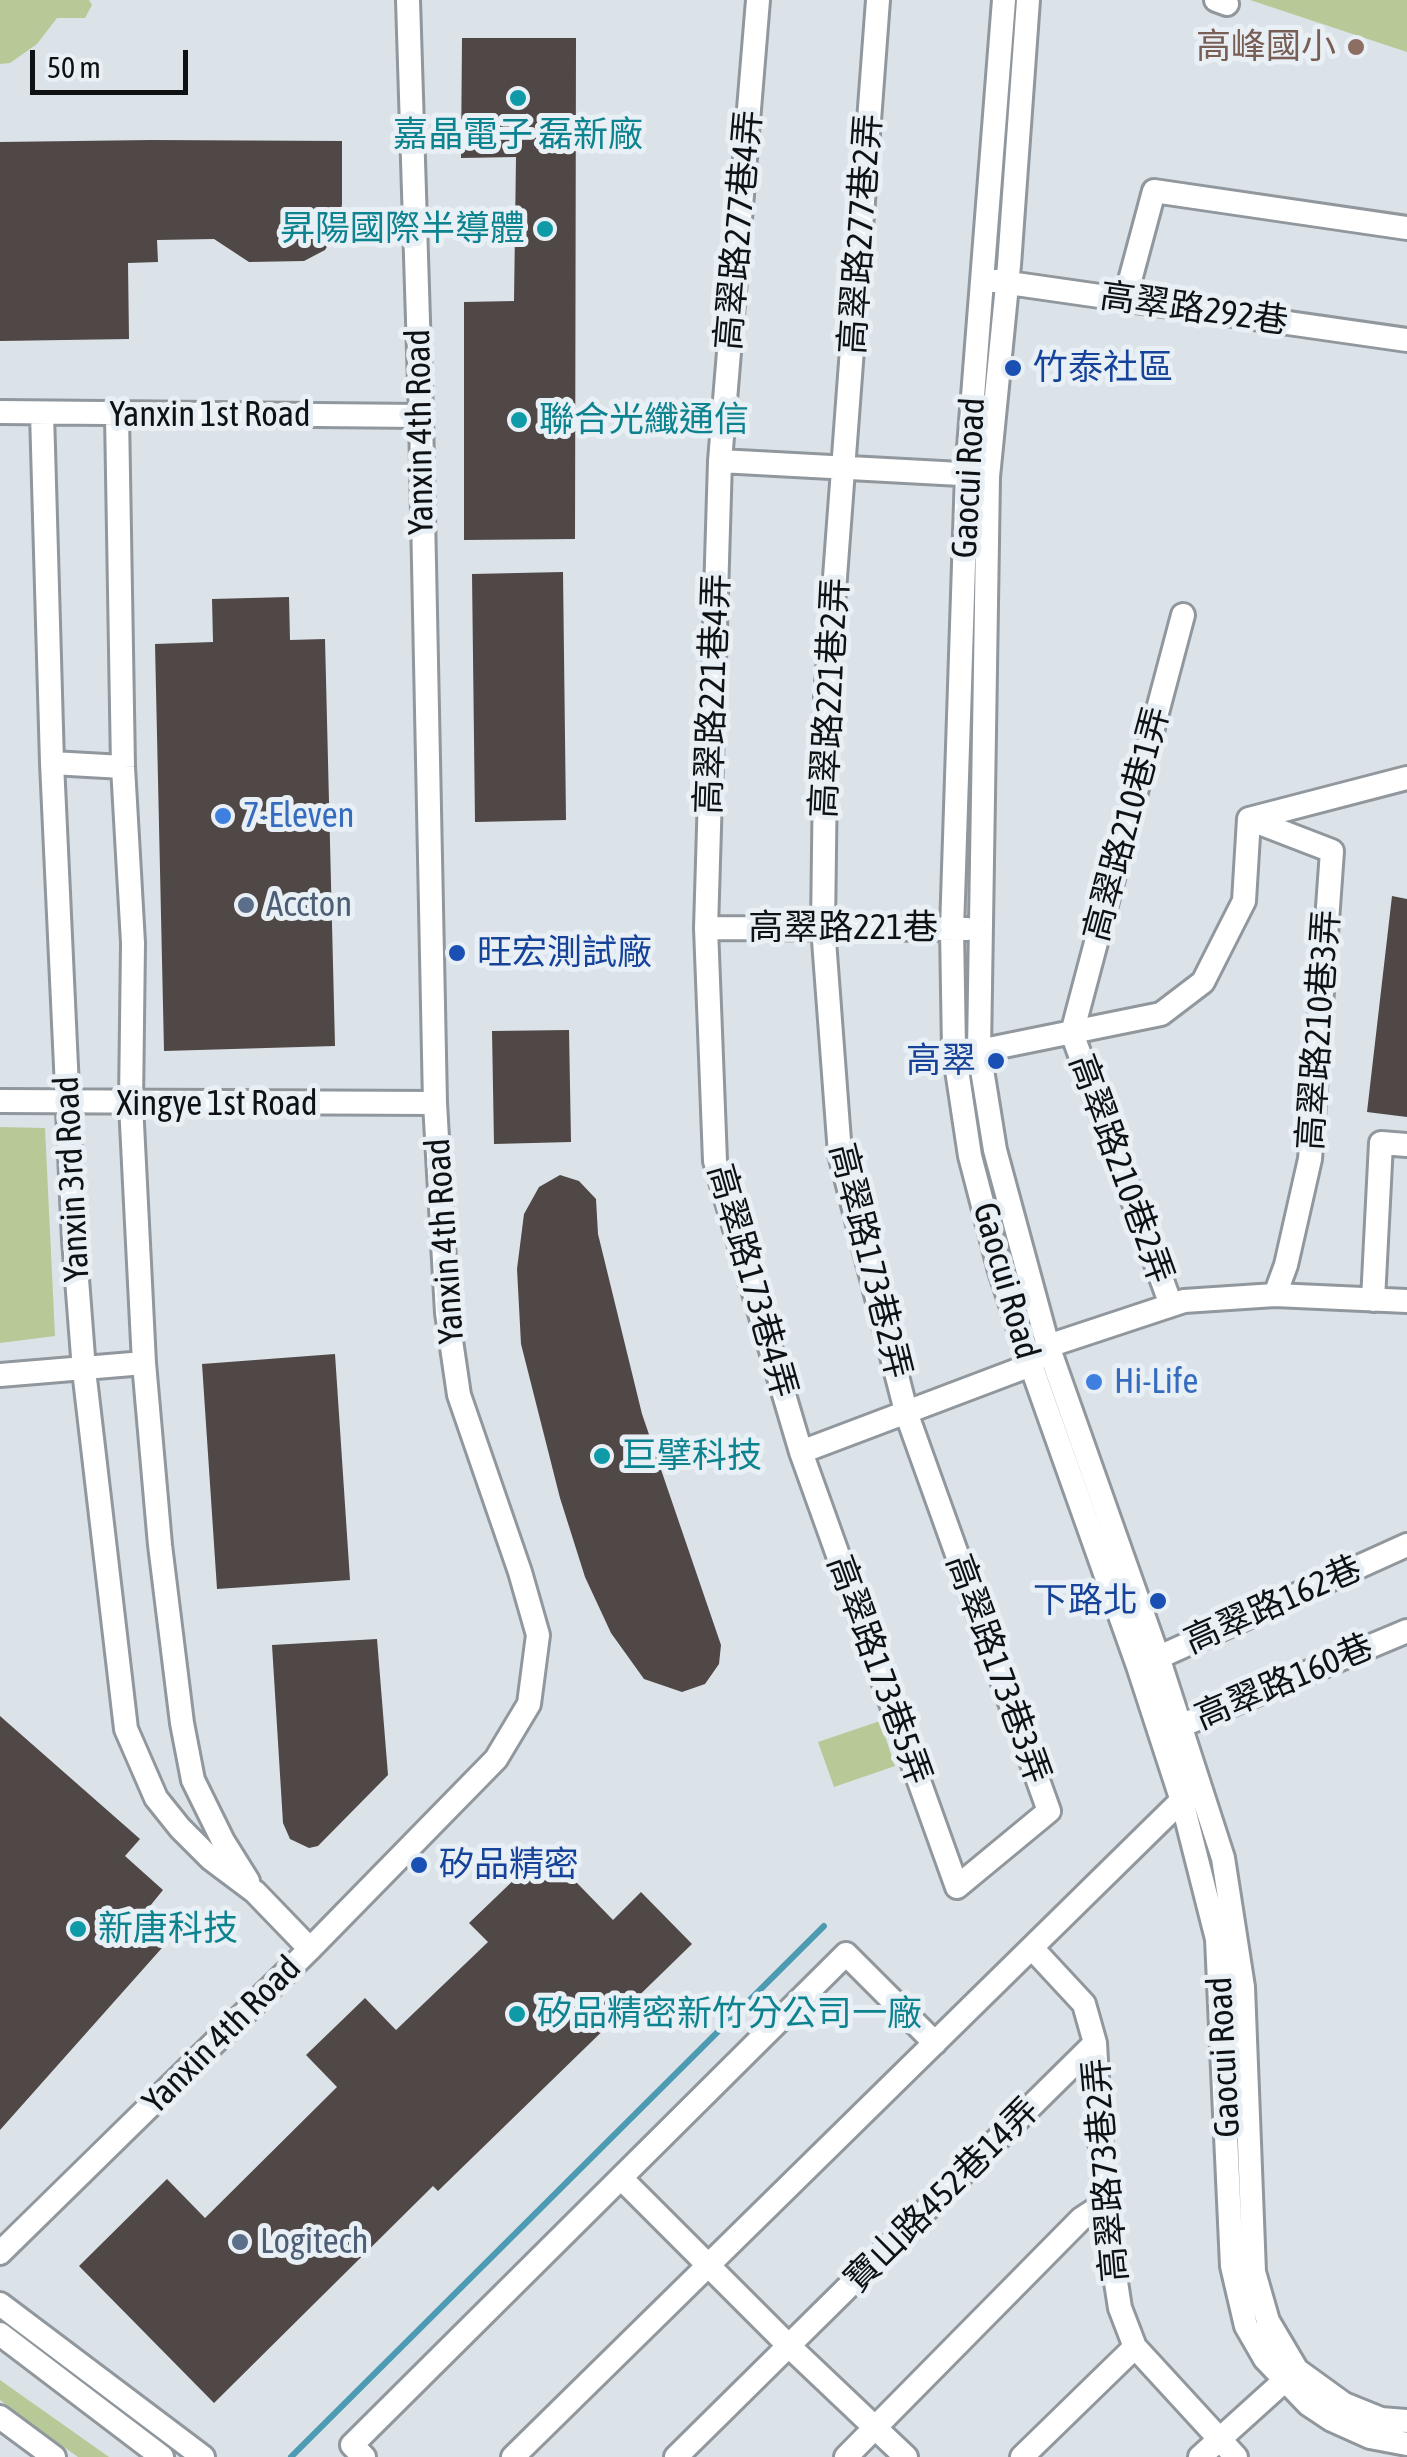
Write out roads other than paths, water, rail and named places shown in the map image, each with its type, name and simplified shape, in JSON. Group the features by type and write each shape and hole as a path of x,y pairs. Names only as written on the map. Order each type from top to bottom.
{"street":[{"name":"Yanxin 4th Road","path":"0,2253 496,1759 529,1704 538,1635 459,1395 447,1313 435,1103 408,0"},
{"name":"高翠路277巷4弄","path":"720,460 758,0"},
{"name":"高翠路277巷2弄","path":"844,468 878,0"},
{"name":"Gaocui Road","path":"1004,0 982,280 977,475 952,929 954,1050 970,1156 1000,1271 1031,1365 1148,1662"},
{"name":"Gaocui Road","path":"1028,0 1007,283 977,475 979,1050 995,1150 1048,1346 1170,1730 1182,1801 1217,1940 1232,2266 1246,2326 1265,2359 1290,2375 1344,2404 1381,2418 1407,2421"},
{"path":"1125,299 1154,191 1407,228"},
{"name":"高翠路292巷","path":"982,280 1407,340"},
{"name":"Yanxin 1st Road","path":"0,412 420,416"},
{"name":"Yanxin 3rd Road","path":"42,413 52,764 84,1370 126,1728 156,1798 180,1828 211,1859 255,1892 310,1948"},
{"name":"Yanxin 3rd Road","path":"118,415 123,767 134,942 131,1104 144,1363 160,1545 193,1780 223,1841 255,1892"},
{"path":"720,460 977,475"},
{"name":"高翠路221巷4弄","path":"706,928 720,460"},
{"name":"高翠路221巷2弄","path":"824,927 826,698 844,468"},
{"name":"高翠路210巷1弄","path":"1072,1032 1183,615"},
{"path":"52,764 123,767"},
{"path":"954,1050 979,1050 1161,1014 1203,982 1244,901 1248,818 1407,778"},
{"name":"高翠路210巷3弄","path":"1248,818 1332,851 1310,1158 1275,1295"},
{"name":"高翠路173巷2弄","path":"824,927 840,1154 908,1414"},
{"name":"高翠路221巷","path":"706,928 980,930"},
{"name":"高翠路173巷4弄","path":"706,928 715,1161 802,1452"},
{"name":"高翠路210巷2弄","path":"1072,1032 1170,1305"},
{"name":"Xingye 1st Road","path":"0,1102 435,1103"},
{"path":"1373,1300 1381,1143 1407,1144"},
{"path":"802,1452 1031,1365 1048,1346 1184,1301 1275,1295 1407,1301"},
{"path":"0,1375 144,1363"},
{"name":"高翠路173巷3弄","path":"908,1414 1049,1811 957,1887"},
{"name":"高翠路173巷5弄","path":"802,1452 957,1887"},
{"name":"高翠路162巷","path":"1148,1662 1407,1545"},
{"name":"高翠路160巷","path":"1170,1730 1407,1630"},
{"name":"Gaocui Road","path":"1170,1730 1199,1784 1223,1858 1241,1972 1254,2272 1268,2321 1290,2375 1332,2420 1370,2437 1407,2444"},
{"path":"512,2457 1199,1784"},
{"name":"高翠路73巷2弄","path":"1032,1948 1084,2004 1095,2044 1104,2204 1120,2308 1136,2348 1236,2457"},
{"path":"358,2451 620,2178 846,1954 935,2044"},
{"name":"寶山路452巷14弄","path":"676,2457 1095,2044"},
{"path":"620,2178 906,2457"},
{"path":"846,2457 1081,2218 1104,2204"},
{"path":"0,2304 203,2457"},
{"path":"0,2334 162,2457"},
{"path":"1022,2457 1136,2348"},
{"path":"1200,2457 1290,2375"},
{"path":"0,2417 54,2457"}],"waterway":[{"path":"291,2457 824,1926"}],"place":[{"name":"高峰國小","path":"1356,47"},
{"name":"嘉晶電子 磊新廠","path":"518,98"},
{"name":"昇陽國際半導體","path":"545,229"},
{"name":"竹泰社區","path":"1013,368"},
{"name":"聯合光纖通信","path":"519,420"},
{"name":"7-Eleven","path":"223,816"},
{"name":"Accton","path":"246,905"},
{"name":"旺宏測試廠","path":"457,953"},
{"name":"高翠","path":"996,1061"},
{"name":"Hi-Life","path":"1094,1382"},
{"name":"巨擘科技","path":"602,1456"},
{"name":"下路北","path":"1158,1601"},
{"name":"矽品精密","path":"419,1865"},
{"name":"新唐科技","path":"78,1929"},
{"name":"矽品精密新竹分公司一廠","path":"517,2014"},
{"name":"Logitech","path":"240,2242"}]}
